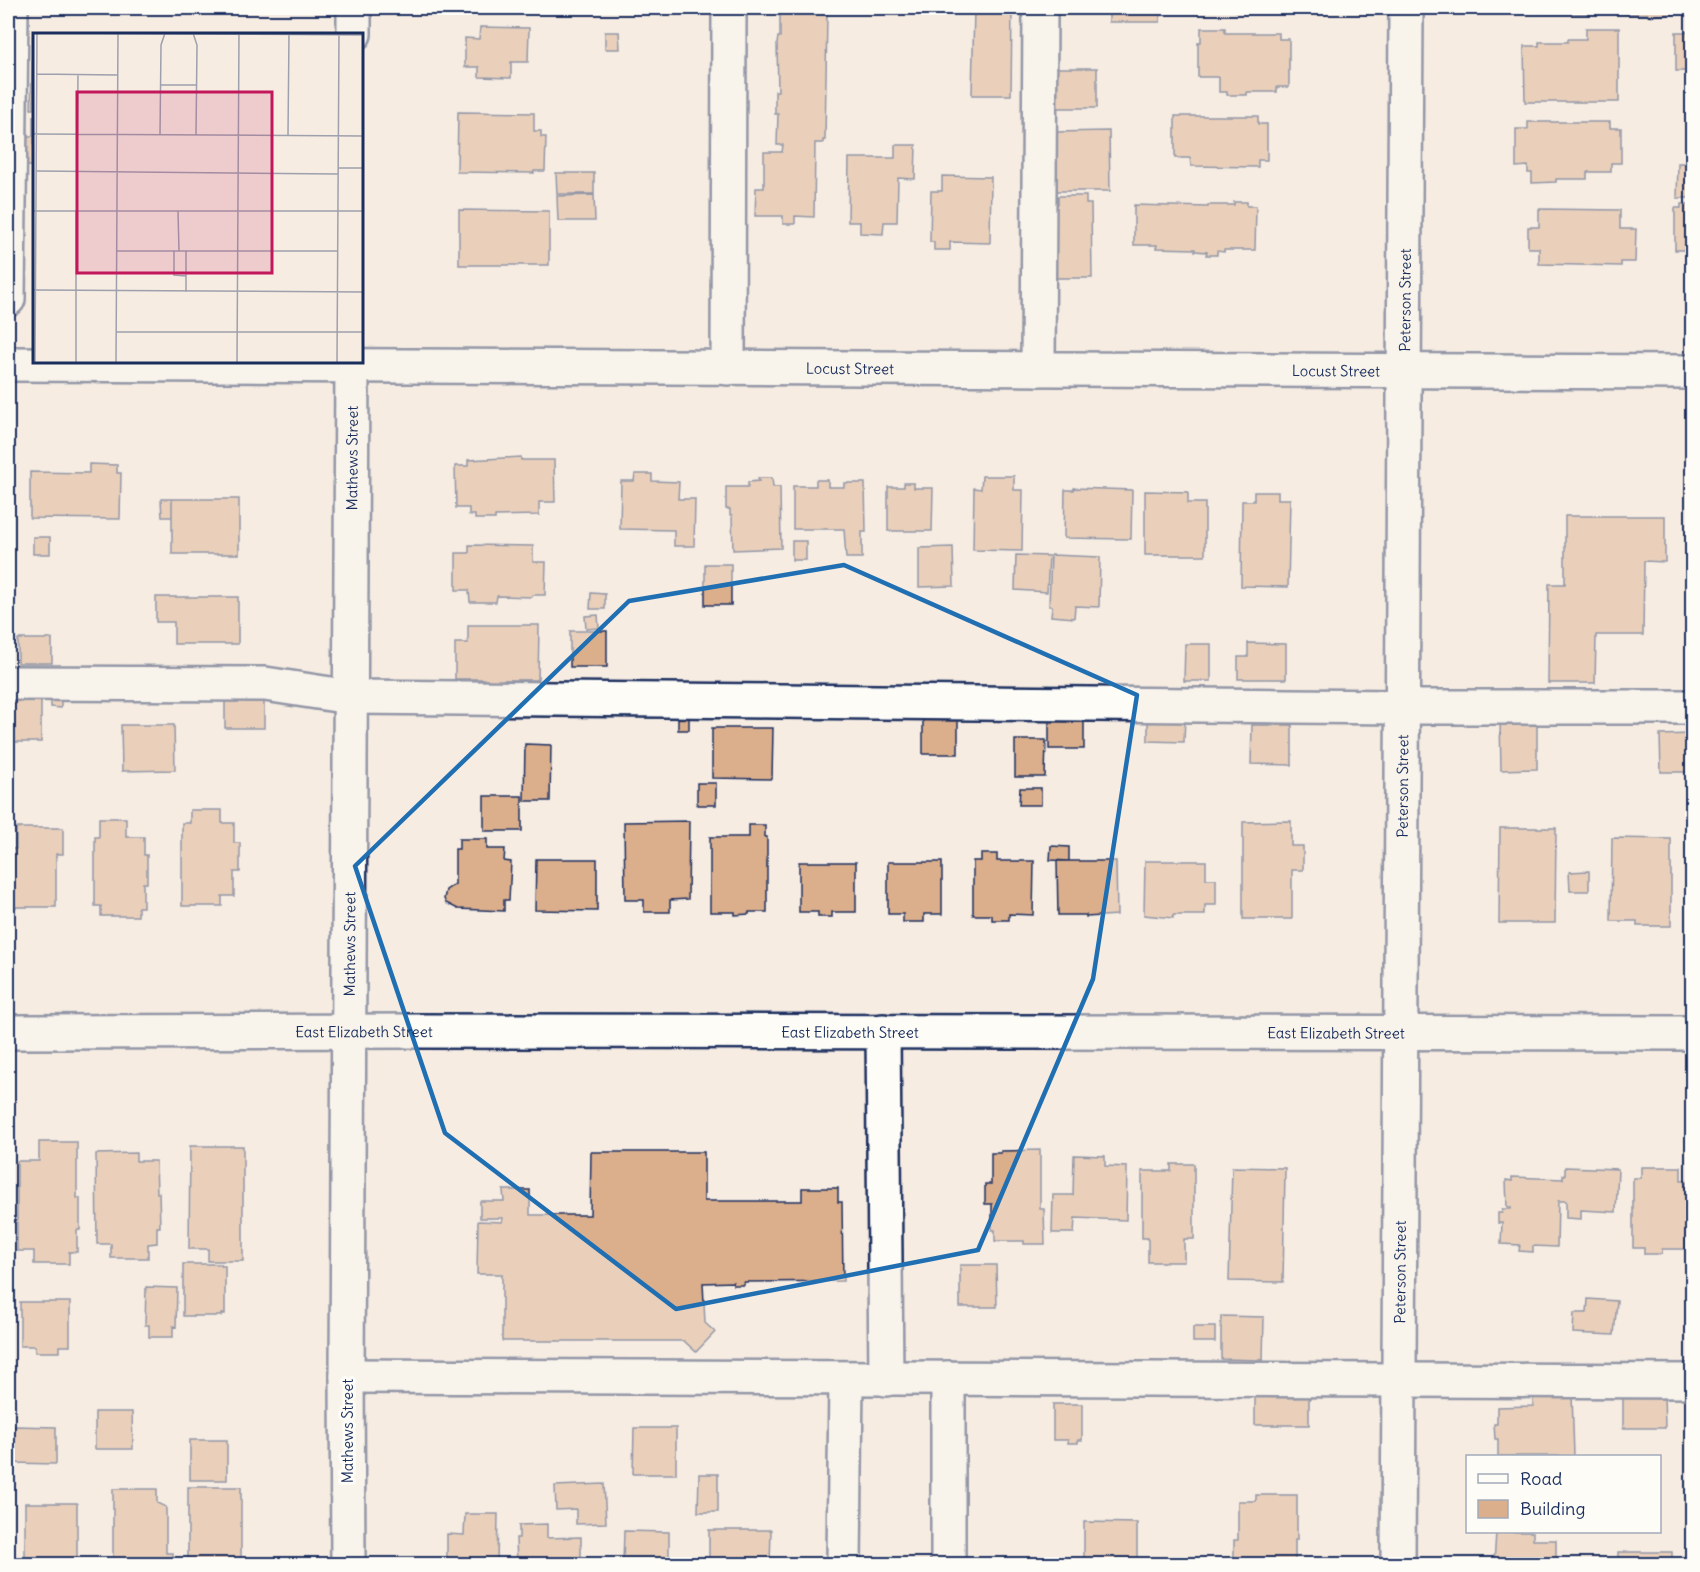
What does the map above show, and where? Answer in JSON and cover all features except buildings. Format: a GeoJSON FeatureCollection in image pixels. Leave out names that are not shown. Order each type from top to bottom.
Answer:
{"type":"FeatureCollection","features":[{"type":"Feature","properties":{"kind":"street"},"geometry":{"type":"LineString","coordinates":[[8,298],[11,8]]}},
{"type":"Feature","properties":{"kind":"street"},"geometry":{"type":"LineString","coordinates":[[354,8],[354,33]]}},
{"type":"Feature","properties":{"kind":"street"},"geometry":{"type":"LineString","coordinates":[[728,368],[729,8]]}},
{"type":"Feature","properties":{"kind":"street"},"geometry":{"type":"LineString","coordinates":[[1038,369],[1040,8]]}},
{"type":"Feature","properties":{"kind":"street","name":"Peterson Street"},"geometry":{"type":"LineString","coordinates":[[1398,1564],[1406,8]]}},
{"type":"Feature","properties":{"kind":"street","name":"Locust Street"},"geometry":{"type":"LineString","coordinates":[[8,364],[1692,372]]}},
{"type":"Feature","properties":{"kind":"street","name":"Mathews Street"},"geometry":{"type":"LineString","coordinates":[[348,1564],[352,364]]}},
{"type":"Feature","properties":{"kind":"street"},"geometry":{"type":"LineString","coordinates":[[8,683],[265,684],[350,697],[1402,707],[1692,707]]}},
{"type":"Feature","properties":{"kind":"street"},"geometry":{"type":"LineString","coordinates":[[883,1031],[886,1379]]}},
{"type":"Feature","properties":{"kind":"street","name":"East Elizabeth Street"},"geometry":{"type":"LineString","coordinates":[[8,1032],[1692,1033]]}},
{"type":"Feature","properties":{"kind":"street"},"geometry":{"type":"LineString","coordinates":[[347,1376],[1692,1381]]}},
{"type":"Feature","properties":{"kind":"street"},"geometry":{"type":"LineString","coordinates":[[948,1378],[948,1564]]}},
{"type":"Feature","properties":{"kind":"street"},"geometry":{"type":"LineString","coordinates":[[844,1564],[846,1379]]}},
{"type":"Feature","properties":{"kind":"highlighted area"},"geometry":{"type":"Polygon","coordinates":[[[844,565],[1137,695],[1093,979],[978,1250],[676,1309],[445,1133],[355,866],[629,601],[844,565]]]}}]}
